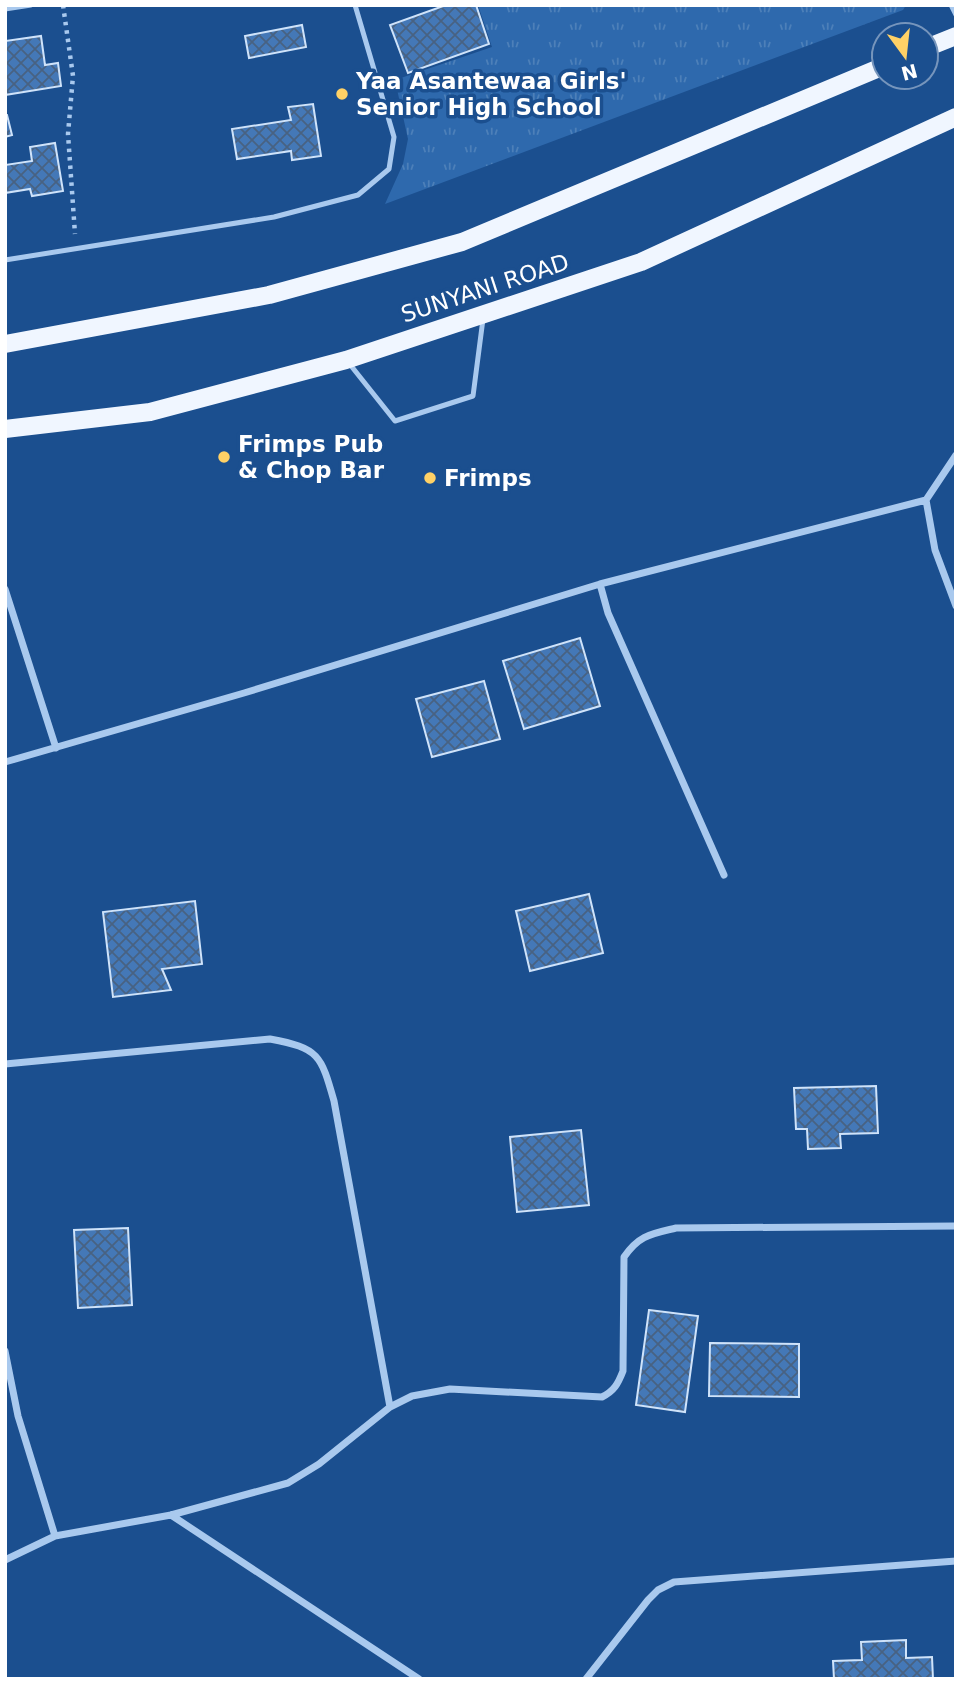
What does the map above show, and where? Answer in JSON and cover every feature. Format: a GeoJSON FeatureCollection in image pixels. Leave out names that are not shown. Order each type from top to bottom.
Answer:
{"type":"FeatureCollection","features":[{"type":"Feature","properties":{"kind":"main road"},"geometry":{"type":"LineString","coordinates":[[5,344],[268,295],[462,242],[870,71]]}},
{"type":"Feature","properties":{"kind":"main road","name":"SUNYANI ROAD"},"geometry":{"type":"LineString","coordinates":[[5,429],[150,412],[346,360],[640,262],[956,117]]}},
{"type":"Feature","properties":{"kind":"street"},"geometry":{"type":"LineString","coordinates":[[5,762],[600,584],[926,500],[956,454]]}},
{"type":"Feature","properties":{"kind":"street"},"geometry":{"type":"LineString","coordinates":[[926,500],[935,550],[956,606]]}},
{"type":"Feature","properties":{"kind":"street"},"geometry":{"type":"LineString","coordinates":[[600,584],[608,613],[724,875]]}},
{"type":"Feature","properties":{"kind":"street"},"geometry":{"type":"LineString","coordinates":[[5,589],[56,748]]}},
{"type":"Feature","properties":{"kind":"street"},"geometry":{"type":"LineString","coordinates":[[5,1064],[270,1040],[296,1044],[316,1054],[334,1101],[390,1407]]}},
{"type":"Feature","properties":{"kind":"street"},"geometry":{"type":"LineString","coordinates":[[5,1560],[55,1536],[171,1515],[288,1483],[319,1464],[390,1407],[412,1396],[450,1389],[602,1397],[611,1393],[623,1371],[624,1257],[634,1243],[647,1235],[676,1228],[956,1226]]}},
{"type":"Feature","properties":{"kind":"street"},"geometry":{"type":"LineString","coordinates":[[5,1351],[18,1416],[55,1536]]}},
{"type":"Feature","properties":{"kind":"street"},"geometry":{"type":"LineString","coordinates":[[171,1515],[419,1679]]}},
{"type":"Feature","properties":{"kind":"street"},"geometry":{"type":"LineString","coordinates":[[586,1679],[648,1600],[658,1590],[674,1582],[956,1561]]}},
{"type":"Feature","properties":{"kind":"lane"},"geometry":{"type":"LineString","coordinates":[[5,9],[31,5]]}},
{"type":"Feature","properties":{"kind":"lane"},"geometry":{"type":"LineString","coordinates":[[5,260],[274,217],[358,195],[389,170],[394,137],[355,5]]}},
{"type":"Feature","properties":{"kind":"lane"},"geometry":{"type":"LineString","coordinates":[[951,5],[956,15]]}},
{"type":"Feature","properties":{"kind":"lane"},"geometry":{"type":"LineString","coordinates":[[346,360],[395,421],[473,396],[483,314]]}},
{"type":"Feature","properties":{"kind":"path"},"geometry":{"type":"LineString","coordinates":[[63,5],[73,76],[68,134],[76,249]]}},
{"type":"Feature","properties":{"kind":"green space"},"geometry":{"type":"Polygon","coordinates":[[[478,5],[906,5],[903,10],[385,204],[403,164],[408,139],[395,80],[492,47],[478,5]]]}},
{"type":"Feature","properties":{"kind":"building"},"geometry":{"type":"Polygon","coordinates":[[[446,5],[476,5],[489,44],[408,73],[390,25],[446,5]]]}},
{"type":"Feature","properties":{"kind":"building"},"geometry":{"type":"Polygon","coordinates":[[[302,25],[306,47],[249,58],[245,36],[302,25]]]}},
{"type":"Feature","properties":{"kind":"building"},"geometry":{"type":"Polygon","coordinates":[[[41,36],[45,65],[58,63],[61,86],[5,95],[5,41],[41,36]]]}},
{"type":"Feature","properties":{"kind":"building"},"geometry":{"type":"Polygon","coordinates":[[[313,104],[321,156],[292,160],[291,151],[237,159],[232,129],[291,120],[288,107],[313,104]]]}},
{"type":"Feature","properties":{"kind":"building"},"geometry":{"type":"Polygon","coordinates":[[[5,115],[12,135],[5,137],[5,115]]]}},
{"type":"Feature","properties":{"kind":"building"},"geometry":{"type":"Polygon","coordinates":[[[55,143],[63,191],[32,196],[30,189],[5,193],[5,165],[32,161],[30,147],[55,143]]]}},
{"type":"Feature","properties":{"kind":"building"},"geometry":{"type":"Polygon","coordinates":[[[580,638],[600,706],[524,729],[503,661],[580,638]]]}},
{"type":"Feature","properties":{"kind":"building"},"geometry":{"type":"Polygon","coordinates":[[[484,681],[500,739],[432,757],[416,699],[484,681]]]}},
{"type":"Feature","properties":{"kind":"building"},"geometry":{"type":"Polygon","coordinates":[[[589,894],[603,953],[530,971],[516,911],[589,894]]]}},
{"type":"Feature","properties":{"kind":"building"},"geometry":{"type":"Polygon","coordinates":[[[195,901],[202,964],[162,969],[171,990],[113,997],[103,912],[195,901]]]}},
{"type":"Feature","properties":{"kind":"building"},"geometry":{"type":"Polygon","coordinates":[[[876,1086],[878,1133],[840,1134],[841,1148],[808,1149],[807,1129],[796,1129],[794,1088],[876,1086]]]}},
{"type":"Feature","properties":{"kind":"building"},"geometry":{"type":"Polygon","coordinates":[[[581,1130],[589,1205],[517,1212],[510,1137],[581,1130]]]}},
{"type":"Feature","properties":{"kind":"building"},"geometry":{"type":"Polygon","coordinates":[[[128,1228],[132,1305],[78,1308],[74,1230],[128,1228]]]}},
{"type":"Feature","properties":{"kind":"building"},"geometry":{"type":"Polygon","coordinates":[[[649,1310],[698,1316],[685,1412],[636,1405],[649,1310]]]}},
{"type":"Feature","properties":{"kind":"building"},"geometry":{"type":"Polygon","coordinates":[[[710,1343],[799,1344],[799,1397],[709,1396],[710,1343]]]}},
{"type":"Feature","properties":{"kind":"building"},"geometry":{"type":"Polygon","coordinates":[[[906,1640],[906,1658],[932,1657],[933,1679],[834,1679],[833,1661],[862,1660],[861,1642],[906,1640]]]}},
{"type":"Feature","properties":{"kind":"place","name":"Yaa Asantewaa Girls' Senior High School"},"geometry":{"type":"Point","coordinates":[342,94]}},
{"type":"Feature","properties":{"kind":"place","name":"Frimps Pub & Chop Bar"},"geometry":{"type":"Point","coordinates":[224,457]}},
{"type":"Feature","properties":{"kind":"place","name":"Frimps"},"geometry":{"type":"Point","coordinates":[430,478]}}]}
